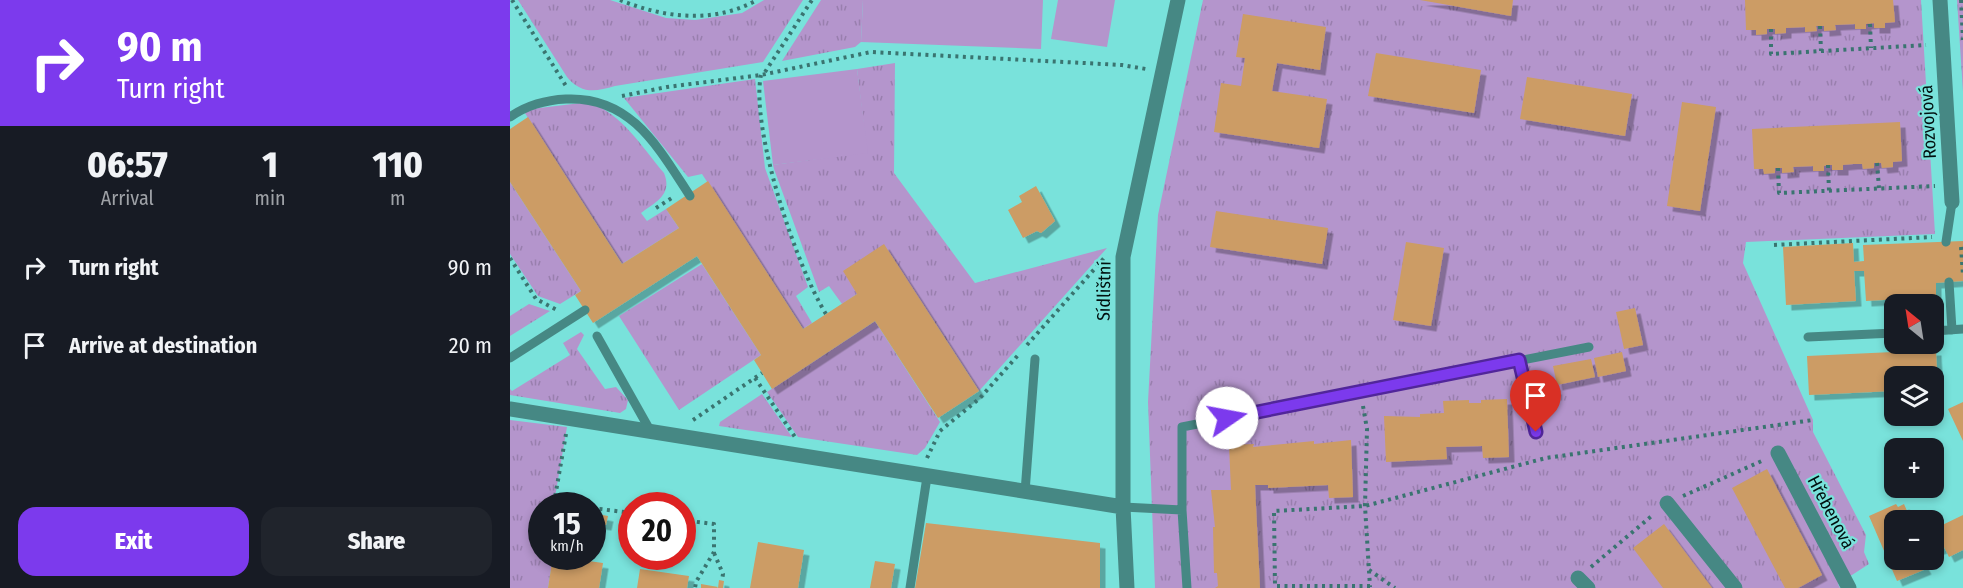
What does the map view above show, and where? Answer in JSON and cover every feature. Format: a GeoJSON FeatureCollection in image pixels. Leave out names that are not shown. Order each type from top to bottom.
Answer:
{"type":"FeatureCollection","features":[{"type":"Feature","properties":{"kind":"street","name":"Sídlištní"},"geometry":{"type":"LineString","coordinates":[[1127,588],[1123,507],[1123,257],[1178,0]]}},
{"type":"Feature","properties":{"kind":"street","name":"Rozvojová"},"geometry":{"type":"LineString","coordinates":[[1940,0],[1952,202]]}},
{"type":"Feature","properties":{"kind":"street"},"geometry":{"type":"LineString","coordinates":[[510,409],[651,432],[926,470],[1025,492],[1123,507]]}},
{"type":"Feature","properties":{"kind":"street","name":"Hřebenová"},"geometry":{"type":"LineString","coordinates":[[1778,453],[1850,588]]}},
{"type":"Feature","properties":{"kind":"street"},"geometry":{"type":"LineString","coordinates":[[1667,503],[1735,588]]}},
{"type":"Feature","properties":{"kind":"lane"},"geometry":{"type":"LineString","coordinates":[[510,117],[525,107],[555,99],[604,102],[632,120],[658,149],[688,192]]}},
{"type":"Feature","properties":{"kind":"lane","name":"Rozvojová"},"geometry":{"type":"LineString","coordinates":[[1946,239],[1952,202]]}},
{"type":"Feature","properties":{"kind":"lane"},"geometry":{"type":"LineString","coordinates":[[1949,282],[1952,330]]}},
{"type":"Feature","properties":{"kind":"lane"},"geometry":{"type":"LineString","coordinates":[[510,358],[585,310]]}},
{"type":"Feature","properties":{"kind":"lane"},"geometry":{"type":"LineString","coordinates":[[1944,330],[1963,330]]}},
{"type":"Feature","properties":{"kind":"lane"},"geometry":{"type":"LineString","coordinates":[[1808,337],[1884,333]]}},
{"type":"Feature","properties":{"kind":"lane"},"geometry":{"type":"LineString","coordinates":[[597,336],[651,432]]}},
{"type":"Feature","properties":{"kind":"lane"},"geometry":{"type":"LineString","coordinates":[[1187,588],[1182,510],[1182,427],[1360,390],[1589,347]]}},
{"type":"Feature","properties":{"kind":"lane"},"geometry":{"type":"LineString","coordinates":[[1025,492],[1035,359]]}},
{"type":"Feature","properties":{"kind":"lane"},"geometry":{"type":"LineString","coordinates":[[1519,360],[1536,432]]}},
{"type":"Feature","properties":{"kind":"lane"},"geometry":{"type":"LineString","coordinates":[[910,588],[926,470]]}},
{"type":"Feature","properties":{"kind":"lane"},"geometry":{"type":"LineString","coordinates":[[1123,507],[1182,510]]}},
{"type":"Feature","properties":{"kind":"path"},"geometry":{"type":"LineString","coordinates":[[512,0],[574,99]]}},
{"type":"Feature","properties":{"kind":"path"},"geometry":{"type":"LineString","coordinates":[[620,0],[667,15],[697,16],[745,7],[757,0]]}},
{"type":"Feature","properties":{"kind":"path"},"geometry":{"type":"LineString","coordinates":[[812,0],[763,73],[762,130],[769,166],[814,294],[826,314]]}},
{"type":"Feature","properties":{"kind":"path"},"geometry":{"type":"LineString","coordinates":[[1961,0],[1963,40]]}},
{"type":"Feature","properties":{"kind":"path"},"geometry":{"type":"LineString","coordinates":[[1870,24],[1871,48]]}},
{"type":"Feature","properties":{"kind":"path"},"geometry":{"type":"LineString","coordinates":[[1820,26],[1821,51]]}},
{"type":"Feature","properties":{"kind":"path"},"geometry":{"type":"LineString","coordinates":[[1771,29],[1771,54],[1930,45]]}},
{"type":"Feature","properties":{"kind":"path"},"geometry":{"type":"LineString","coordinates":[[604,102],[632,92],[763,73],[871,52],[1122,65],[1162,71]]}},
{"type":"Feature","properties":{"kind":"path"},"geometry":{"type":"LineString","coordinates":[[1877,163],[1879,188]]}},
{"type":"Feature","properties":{"kind":"path"},"geometry":{"type":"LineString","coordinates":[[1828,165],[1829,191]]}},
{"type":"Feature","properties":{"kind":"path"},"geometry":{"type":"LineString","coordinates":[[1778,168],[1779,194],[1951,184]]}},
{"type":"Feature","properties":{"kind":"path"},"geometry":{"type":"LineString","coordinates":[[656,208],[688,192]]}},
{"type":"Feature","properties":{"kind":"path"},"geometry":{"type":"LineString","coordinates":[[1774,244],[1946,239]]}},
{"type":"Feature","properties":{"kind":"path"},"geometry":{"type":"LineString","coordinates":[[926,470],[940,431],[980,398],[1108,254],[1123,257]]}},
{"type":"Feature","properties":{"kind":"path"},"geometry":{"type":"LineString","coordinates":[[510,258],[536,299],[558,308],[566,322]]}},
{"type":"Feature","properties":{"kind":"path"},"geometry":{"type":"LineString","coordinates":[[698,426],[686,424],[762,373]]}},
{"type":"Feature","properties":{"kind":"path"},"geometry":{"type":"LineString","coordinates":[[754,378],[798,440],[787,439]]}},
{"type":"Feature","properties":{"kind":"path"},"geometry":{"type":"LineString","coordinates":[[1360,390],[1367,429],[1365,507],[1370,587],[1275,586],[1274,511],[1365,507],[1546,458],[1813,420]]}},
{"type":"Feature","properties":{"kind":"path"},"geometry":{"type":"LineString","coordinates":[[556,492],[569,418]]}},
{"type":"Feature","properties":{"kind":"path"},"geometry":{"type":"LineString","coordinates":[[696,522],[714,524],[714,552],[723,574],[722,580]]}},
{"type":"Feature","properties":{"kind":"path"},"geometry":{"type":"LineString","coordinates":[[695,588],[696,582],[714,552]]}},
{"type":"Feature","properties":{"kind":"path"},"geometry":{"type":"LineString","coordinates":[[1369,570],[1395,588]]}},
{"type":"Feature","properties":{"kind":"green space"},"geometry":{"type":"Polygon","coordinates":[[[518,0],[610,0],[666,18],[695,20],[742,13],[764,0],[803,0],[763,62],[601,90],[589,90],[572,83],[567,77],[518,0]]]}},
{"type":"Feature","properties":{"kind":"green space"},"geometry":{"type":"Polygon","coordinates":[[[821,0],[863,0],[861,42],[855,47],[782,61],[821,0]]]}},
{"type":"Feature","properties":{"kind":"green space"},"geometry":{"type":"Polygon","coordinates":[[[863,0],[1043,0],[1041,49],[861,42],[863,0]]]}},
{"type":"Feature","properties":{"kind":"green space"},"geometry":{"type":"Polygon","coordinates":[[[1058,0],[1115,0],[1107,47],[1051,39],[1058,0]]]}},
{"type":"Feature","properties":{"kind":"green space"},"geometry":{"type":"Polygon","coordinates":[[[1203,0],[1921,0],[1935,234],[1746,242],[1743,263],[1813,420],[1813,432],[1866,535],[1864,552],[1869,564],[1838,584],[1840,588],[1155,588],[1148,402],[1158,215],[1203,0]]]}},
{"type":"Feature","properties":{"kind":"green space"},"geometry":{"type":"Polygon","coordinates":[[[1957,0],[1963,0],[1963,92],[1957,0]]]}},
{"type":"Feature","properties":{"kind":"green space"},"geometry":{"type":"Polygon","coordinates":[[[895,63],[894,173],[975,283],[1107,248],[979,391],[884,245],[857,294],[842,304],[829,286],[819,292],[774,169],[773,165],[867,152],[857,69],[895,63]]]}},
{"type":"Feature","properties":{"kind":"green space"},"geometry":{"type":"Polygon","coordinates":[[[857,69],[868,153],[773,165],[763,81],[857,69]]]}},
{"type":"Feature","properties":{"kind":"green space"},"geometry":{"type":"Polygon","coordinates":[[[755,79],[765,168],[808,287],[796,296],[812,323],[803,329],[702,174],[688,177],[624,98],[755,79]]]}},
{"type":"Feature","properties":{"kind":"green space"},"geometry":{"type":"Polygon","coordinates":[[[589,102],[622,123],[664,173],[666,187],[664,192],[657,201],[641,213],[647,221],[666,209],[679,228],[622,264],[523,110],[589,102]]]}},
{"type":"Feature","properties":{"kind":"green space"},"geometry":{"type":"Polygon","coordinates":[[[510,182],[581,291],[560,304],[538,296],[510,254],[510,182]]]}},
{"type":"Feature","properties":{"kind":"green space"},"geometry":{"type":"Polygon","coordinates":[[[702,264],[761,355],[679,410],[619,316],[702,264]]]}},
{"type":"Feature","properties":{"kind":"green space"},"geometry":{"type":"Polygon","coordinates":[[[529,304],[550,311],[510,336],[510,316],[529,304]]]}},
{"type":"Feature","properties":{"kind":"green space"},"geometry":{"type":"Polygon","coordinates":[[[875,321],[940,422],[925,448],[917,455],[798,437],[767,392],[875,321]]]}},
{"type":"Feature","properties":{"kind":"green space"},"geometry":{"type":"Polygon","coordinates":[[[581,332],[584,335],[577,349],[605,389],[616,387],[628,400],[626,409],[620,413],[510,395],[510,389],[512,391],[570,355],[563,343],[581,332]]]}},
{"type":"Feature","properties":{"kind":"green space"},"geometry":{"type":"Polygon","coordinates":[[[762,394],[792,437],[719,426],[720,422],[762,394]]]}},
{"type":"Feature","properties":{"kind":"green space"},"geometry":{"type":"Polygon","coordinates":[[[510,420],[567,427],[556,492],[528,492],[528,570],[551,570],[548,588],[510,588],[510,420]]]}},
{"type":"Feature","properties":{"kind":"building"},"geometry":{"type":"Polygon","coordinates":[[[1420,0],[1513,0],[1511,16],[1420,0]]]}},
{"type":"Feature","properties":{"kind":"building"},"geometry":{"type":"Polygon","coordinates":[[[1745,0],[1893,0],[1895,22],[1885,23],[1885,28],[1874,28],[1874,23],[1866,24],[1866,29],[1855,29],[1855,24],[1835,25],[1836,30],[1824,31],[1824,26],[1816,26],[1817,31],[1805,32],[1805,27],[1786,28],[1786,33],[1775,34],[1775,29],[1767,29],[1767,34],[1756,35],[1756,30],[1746,30],[1745,0]]]}},
{"type":"Feature","properties":{"kind":"building"},"geometry":{"type":"Polygon","coordinates":[[[1243,14],[1326,27],[1320,70],[1277,63],[1272,91],[1327,99],[1319,148],[1214,132],[1221,83],[1241,86],[1245,58],[1236,57],[1243,14]]]}},
{"type":"Feature","properties":{"kind":"building"},"geometry":{"type":"Polygon","coordinates":[[[1376,53],[1481,70],[1474,113],[1368,96],[1376,53]]]}},
{"type":"Feature","properties":{"kind":"building"},"geometry":{"type":"Polygon","coordinates":[[[1527,77],[1632,94],[1625,136],[1520,119],[1527,77]]]}},
{"type":"Feature","properties":{"kind":"building"},"geometry":{"type":"Polygon","coordinates":[[[1682,102],[1716,107],[1700,211],[1667,206],[1682,102]]]}},
{"type":"Feature","properties":{"kind":"building"},"geometry":{"type":"Polygon","coordinates":[[[528,117],[622,264],[679,228],[666,209],[708,181],[803,329],[857,294],[843,271],[884,244],[979,391],[938,418],[875,321],[772,389],[754,360],[761,355],[697,256],[593,323],[575,295],[581,291],[510,182],[510,129],[528,117]]]}},
{"type":"Feature","properties":{"kind":"building"},"geometry":{"type":"Polygon","coordinates":[[[1900,122],[1902,161],[1893,162],[1893,167],[1882,168],[1881,163],[1874,163],[1874,168],[1863,169],[1862,164],[1853,164],[1843,165],[1843,170],[1832,170],[1832,165],[1828,165],[1824,166],[1824,171],[1813,171],[1813,166],[1793,167],[1794,172],[1782,173],[1782,168],[1775,168],[1775,173],[1764,174],[1763,169],[1754,169],[1752,129],[1900,122]]]}},
{"type":"Feature","properties":{"kind":"building"},"geometry":{"type":"Polygon","coordinates":[[[1036,186],[1055,221],[1041,233],[1037,231],[1023,238],[1008,210],[1022,202],[1019,196],[1036,186]]]}},
{"type":"Feature","properties":{"kind":"building"},"geometry":{"type":"Polygon","coordinates":[[[1216,211],[1328,228],[1322,264],[1210,247],[1216,211]]]}},
{"type":"Feature","properties":{"kind":"building"},"geometry":{"type":"Polygon","coordinates":[[[1963,241],[1963,281],[1936,283],[1936,294],[1884,294],[1884,300],[1866,301],[1864,271],[1854,271],[1856,301],[1786,305],[1783,247],[1853,243],[1854,262],[1864,261],[1863,245],[1963,241]]]}},
{"type":"Feature","properties":{"kind":"building"},"geometry":{"type":"Polygon","coordinates":[[[1406,242],[1444,248],[1431,326],[1393,320],[1406,242]]]}},
{"type":"Feature","properties":{"kind":"building"},"geometry":{"type":"Polygon","coordinates":[[[1635,308],[1643,345],[1624,349],[1616,312],[1635,308]]]}},
{"type":"Feature","properties":{"kind":"building"},"geometry":{"type":"Polygon","coordinates":[[[1622,352],[1626,371],[1598,377],[1594,358],[1622,352]]]}},
{"type":"Feature","properties":{"kind":"building"},"geometry":{"type":"Polygon","coordinates":[[[1884,352],[1936,354],[1937,366],[1884,366],[1884,391],[1809,395],[1807,356],[1884,352]]]}},
{"type":"Feature","properties":{"kind":"building"},"geometry":{"type":"Polygon","coordinates":[[[1591,359],[1595,377],[1557,385],[1553,366],[1591,359]]]}},
{"type":"Feature","properties":{"kind":"building"},"geometry":{"type":"Polygon","coordinates":[[[1507,399],[1509,457],[1483,458],[1482,446],[1446,447],[1447,459],[1386,462],[1384,416],[1420,417],[1420,414],[1444,413],[1443,401],[1469,400],[1469,403],[1481,403],[1481,400],[1507,399]]]}},
{"type":"Feature","properties":{"kind":"building"},"geometry":{"type":"Polygon","coordinates":[[[1963,402],[1963,441],[1948,409],[1963,402]]]}},
{"type":"Feature","properties":{"kind":"building"},"geometry":{"type":"Polygon","coordinates":[[[1351,440],[1353,497],[1329,498],[1328,485],[1268,488],[1268,485],[1255,485],[1260,588],[1215,588],[1218,586],[1217,573],[1214,573],[1213,527],[1215,527],[1211,490],[1231,490],[1229,445],[1254,444],[1253,447],[1351,440]]]}},
{"type":"Feature","properties":{"kind":"building"},"geometry":{"type":"Polygon","coordinates":[[[1767,469],[1822,575],[1798,588],[1785,588],[1732,488],[1767,469]]]}},
{"type":"Feature","properties":{"kind":"building"},"geometry":{"type":"Polygon","coordinates":[[[1896,504],[1898,507],[1904,504],[1907,510],[1884,510],[1884,551],[1869,516],[1896,504]]]}},
{"type":"Feature","properties":{"kind":"building"},"geometry":{"type":"Polygon","coordinates":[[[1963,515],[1963,550],[1949,557],[1944,547],[1944,524],[1963,515]]]}},
{"type":"Feature","properties":{"kind":"building"},"geometry":{"type":"Polygon","coordinates":[[[926,523],[1100,543],[1100,588],[915,588],[926,523]]]}},
{"type":"Feature","properties":{"kind":"building"},"geometry":{"type":"Polygon","coordinates":[[[1664,524],[1712,588],[1663,588],[1633,548],[1664,524]]]}},
{"type":"Feature","properties":{"kind":"building"},"geometry":{"type":"Polygon","coordinates":[[[758,542],[804,550],[798,588],[750,588],[758,542]]]}},
{"type":"Feature","properties":{"kind":"building"},"geometry":{"type":"Polygon","coordinates":[[[875,561],[895,564],[891,588],[870,588],[875,561]]]}},
{"type":"Feature","properties":{"kind":"building"},"geometry":{"type":"Polygon","coordinates":[[[551,570],[602,570],[599,588],[548,588],[551,570]]]}},
{"type":"Feature","properties":{"kind":"building"},"geometry":{"type":"Polygon","coordinates":[[[640,570],[689,576],[687,588],[637,588],[640,570]]]}},
{"type":"Feature","properties":{"kind":"building"},"geometry":{"type":"Polygon","coordinates":[[[1892,570],[1924,570],[1897,581],[1892,570]]]}},
{"type":"Feature","properties":{"kind":"building"},"geometry":{"type":"Polygon","coordinates":[[[719,580],[724,581],[723,588],[718,588],[719,580]]]}},
{"type":"Feature","properties":{"kind":"building"},"geometry":{"type":"Polygon","coordinates":[[[701,584],[718,587],[701,588],[701,584]]]}},
{"type":"Feature","properties":{"kind":"route"},"geometry":{"type":"LineString","coordinates":[[1227,418],[1519,360],[1536,432]]}}]}
